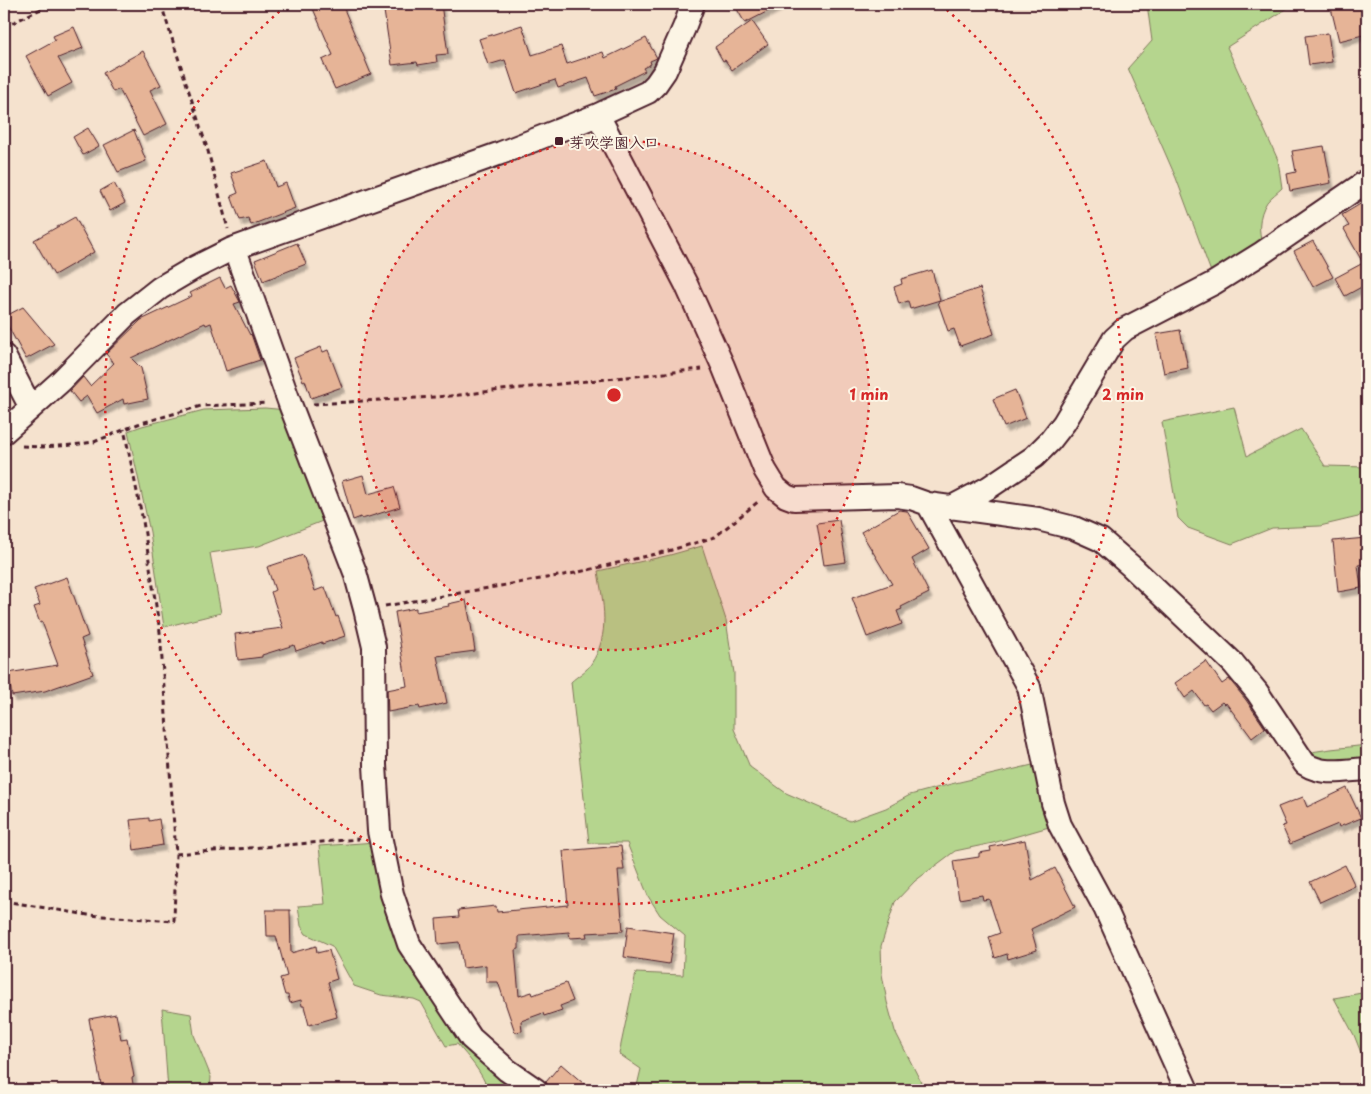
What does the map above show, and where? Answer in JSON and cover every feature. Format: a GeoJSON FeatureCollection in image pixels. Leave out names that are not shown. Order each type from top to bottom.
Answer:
{"type":"FeatureCollection","features":[{"type":"Feature","properties":{"kind":"street"},"geometry":{"type":"LineString","coordinates":[[9,439],[31,408],[61,381],[127,314],[160,288],[194,268],[232,249],[500,153],[598,115],[648,92],[665,71],[693,4]]}},
{"type":"Feature","properties":{"kind":"street"},"geometry":{"type":"LineString","coordinates":[[598,115],[686,284],[723,366],[765,470],[776,488],[786,496],[794,499],[897,496],[911,498],[939,506],[1038,519],[1074,528],[1101,540],[1233,662],[1257,692],[1305,764],[1313,769],[1323,771],[1367,769]]}},
{"type":"Feature","properties":{"kind":"street"},"geometry":{"type":"LineString","coordinates":[[939,506],[988,488],[1034,458],[1064,423],[1114,339],[1125,329],[1214,282],[1262,253],[1367,181]]}},
{"type":"Feature","properties":{"kind":"street"},"geometry":{"type":"LineString","coordinates":[[232,249],[238,258],[290,404],[355,572],[365,610],[374,647],[375,764],[380,837],[392,894],[409,944],[471,1038],[507,1070],[536,1090]]}},
{"type":"Feature","properties":{"kind":"street"},"geometry":{"type":"LineString","coordinates":[[4,356],[31,408]]}},
{"type":"Feature","properties":{"kind":"street"},"geometry":{"type":"LineString","coordinates":[[939,506],[1029,687],[1053,803],[1060,825],[1104,908],[1186,1090]]}},
{"type":"Feature","properties":{"kind":"path"},"geometry":{"type":"LineString","coordinates":[[4,28],[51,4]]}},
{"type":"Feature","properties":{"kind":"path"},"geometry":{"type":"LineString","coordinates":[[161,4],[208,151],[232,249]]}},
{"type":"Feature","properties":{"kind":"path"},"geometry":{"type":"LineString","coordinates":[[9,439],[43,447],[94,442],[138,424],[201,406],[266,403],[341,403],[450,396],[723,366]]}},
{"type":"Feature","properties":{"kind":"path"},"geometry":{"type":"LineString","coordinates":[[4,901],[88,915],[174,920],[176,854],[160,632],[144,522],[124,429]]}},
{"type":"Feature","properties":{"kind":"path"},"geometry":{"type":"LineString","coordinates":[[365,610],[574,573],[668,552],[715,537],[776,488]]}},
{"type":"Feature","properties":{"kind":"path"},"geometry":{"type":"LineString","coordinates":[[176,854],[380,837]]}},
{"type":"Feature","properties":{"kind":"green space"},"geometry":{"type":"Polygon","coordinates":[[[1147,4],[1294,4],[1227,47],[1278,160],[1282,188],[1267,202],[1260,218],[1260,236],[1263,247],[1211,272],[1176,178],[1128,68],[1152,41],[1147,4]]]}},
{"type":"Feature","properties":{"kind":"green space"},"geometry":{"type":"Polygon","coordinates":[[[1234,407],[1247,456],[1301,429],[1325,466],[1367,467],[1367,510],[1358,517],[1320,526],[1272,528],[1232,544],[1188,528],[1178,518],[1162,422],[1234,407]]]}},
{"type":"Feature","properties":{"kind":"green space"},"geometry":{"type":"Polygon","coordinates":[[[265,408],[287,410],[330,518],[259,546],[210,553],[221,613],[164,627],[150,532],[128,431],[204,410],[265,408]]]}},
{"type":"Feature","properties":{"kind":"green space"},"geometry":{"type":"Polygon","coordinates":[[[702,546],[726,620],[734,673],[734,729],[750,767],[786,793],[850,821],[886,808],[910,795],[1041,763],[1056,825],[993,843],[955,851],[915,881],[895,902],[881,946],[882,974],[895,1031],[925,1090],[636,1090],[641,1069],[619,1054],[636,973],[683,975],[685,936],[660,915],[648,896],[627,843],[589,843],[571,682],[589,667],[601,641],[604,618],[598,571],[702,546]]]}},
{"type":"Feature","properties":{"kind":"green space"},"geometry":{"type":"Polygon","coordinates":[[[1367,745],[1367,765],[1326,767],[1304,753],[1331,749],[1367,745]]]}},
{"type":"Feature","properties":{"kind":"green space"},"geometry":{"type":"Polygon","coordinates":[[[376,842],[406,940],[526,1090],[488,1090],[479,1071],[457,1044],[446,1046],[421,1002],[414,999],[381,995],[354,986],[332,946],[306,934],[301,926],[298,906],[325,904],[319,846],[376,842]]]}},
{"type":"Feature","properties":{"kind":"green space"},"geometry":{"type":"Polygon","coordinates":[[[1367,992],[1367,1068],[1354,1035],[1334,998],[1367,992]]]}},
{"type":"Feature","properties":{"kind":"green space"},"geometry":{"type":"Polygon","coordinates":[[[162,1009],[191,1014],[194,1035],[211,1077],[210,1090],[168,1090],[162,1009]]]}},
{"type":"Feature","properties":{"kind":"building"},"geometry":{"type":"Polygon","coordinates":[[[311,4],[342,4],[371,74],[335,89],[322,60],[333,55],[311,4]]]}},
{"type":"Feature","properties":{"kind":"building"},"geometry":{"type":"Polygon","coordinates":[[[383,4],[441,4],[448,54],[436,55],[437,62],[418,65],[417,62],[392,65],[383,4]]]}},
{"type":"Feature","properties":{"kind":"building"},"geometry":{"type":"Polygon","coordinates":[[[734,4],[782,4],[745,23],[734,4]]]}},
{"type":"Feature","properties":{"kind":"building"},"geometry":{"type":"Polygon","coordinates":[[[1330,4],[1367,4],[1367,34],[1339,41],[1330,4]]]}},
{"type":"Feature","properties":{"kind":"building"},"geometry":{"type":"Polygon","coordinates":[[[752,21],[768,44],[732,70],[725,60],[723,61],[715,47],[752,21]]]}},
{"type":"Feature","properties":{"kind":"building"},"geometry":{"type":"Polygon","coordinates":[[[522,25],[532,55],[561,46],[567,64],[603,52],[605,58],[646,38],[657,58],[650,61],[651,64],[643,68],[645,71],[615,86],[616,89],[595,96],[588,78],[558,88],[555,80],[516,93],[505,60],[488,65],[479,39],[522,25]]]}},
{"type":"Feature","properties":{"kind":"building"},"geometry":{"type":"Polygon","coordinates":[[[74,27],[83,48],[58,58],[72,83],[48,96],[26,56],[55,40],[53,36],[74,27]]]}},
{"type":"Feature","properties":{"kind":"building"},"geometry":{"type":"Polygon","coordinates":[[[1328,33],[1332,62],[1309,65],[1305,36],[1328,33]]]}},
{"type":"Feature","properties":{"kind":"building"},"geometry":{"type":"Polygon","coordinates":[[[143,51],[161,85],[150,90],[167,124],[143,136],[119,89],[113,92],[103,73],[143,51]]]}},
{"type":"Feature","properties":{"kind":"building"},"geometry":{"type":"Polygon","coordinates":[[[88,128],[99,146],[83,155],[73,137],[88,128]]]}},
{"type":"Feature","properties":{"kind":"building"},"geometry":{"type":"Polygon","coordinates":[[[134,130],[146,161],[118,172],[104,145],[134,130]]]}},
{"type":"Feature","properties":{"kind":"building"},"geometry":{"type":"Polygon","coordinates":[[[1324,146],[1331,183],[1290,191],[1287,174],[1296,172],[1292,151],[1324,146]]]}},
{"type":"Feature","properties":{"kind":"building"},"geometry":{"type":"Polygon","coordinates":[[[267,161],[276,187],[286,183],[295,208],[251,225],[248,218],[240,220],[231,196],[238,193],[231,173],[267,161]]]}},
{"type":"Feature","properties":{"kind":"building"},"geometry":{"type":"Polygon","coordinates":[[[114,183],[125,203],[110,211],[100,191],[114,183]]]}},
{"type":"Feature","properties":{"kind":"building"},"geometry":{"type":"Polygon","coordinates":[[[1367,200],[1367,284],[1345,296],[1335,278],[1363,263],[1344,229],[1349,226],[1342,215],[1367,200]]]}},
{"type":"Feature","properties":{"kind":"building"},"geometry":{"type":"Polygon","coordinates":[[[75,217],[94,252],[54,275],[34,240],[75,217]]]}},
{"type":"Feature","properties":{"kind":"building"},"geometry":{"type":"Polygon","coordinates":[[[1313,241],[1333,277],[1313,287],[1294,251],[1313,241]]]}},
{"type":"Feature","properties":{"kind":"building"},"geometry":{"type":"Polygon","coordinates":[[[297,243],[306,264],[263,281],[255,260],[297,243]]]}},
{"type":"Feature","properties":{"kind":"building"},"geometry":{"type":"Polygon","coordinates":[[[932,270],[940,300],[910,309],[908,301],[899,304],[894,287],[902,284],[901,279],[932,270]]]}},
{"type":"Feature","properties":{"kind":"building"},"geometry":{"type":"Polygon","coordinates":[[[220,278],[225,288],[231,285],[240,302],[234,304],[251,334],[260,360],[226,371],[211,323],[206,325],[205,323],[131,358],[141,368],[148,399],[124,404],[123,399],[97,413],[87,396],[79,402],[70,391],[83,377],[90,386],[114,363],[106,354],[141,320],[192,296],[190,293],[220,278]]]}},
{"type":"Feature","properties":{"kind":"building"},"geometry":{"type":"Polygon","coordinates":[[[980,288],[994,334],[960,346],[954,329],[948,331],[938,302],[980,288]]]}},
{"type":"Feature","properties":{"kind":"building"},"geometry":{"type":"Polygon","coordinates":[[[23,307],[54,344],[26,359],[4,319],[4,317],[23,307]]]}},
{"type":"Feature","properties":{"kind":"building"},"geometry":{"type":"Polygon","coordinates":[[[1180,330],[1188,368],[1164,373],[1156,334],[1180,330]]]}},
{"type":"Feature","properties":{"kind":"building"},"geometry":{"type":"Polygon","coordinates":[[[321,347],[323,352],[328,350],[342,387],[311,398],[305,380],[303,381],[294,358],[321,347]]]}},
{"type":"Feature","properties":{"kind":"building"},"geometry":{"type":"Polygon","coordinates":[[[1015,390],[1026,418],[1004,427],[993,399],[1015,390]]]}},
{"type":"Feature","properties":{"kind":"building"},"geometry":{"type":"Polygon","coordinates":[[[363,475],[368,494],[394,487],[400,507],[353,520],[342,481],[363,475]]]}},
{"type":"Feature","properties":{"kind":"building"},"geometry":{"type":"Polygon","coordinates":[[[899,510],[907,511],[929,549],[912,559],[929,593],[901,607],[902,609],[897,611],[902,624],[867,637],[852,598],[892,584],[861,532],[899,510]]]}},
{"type":"Feature","properties":{"kind":"building"},"geometry":{"type":"Polygon","coordinates":[[[839,520],[846,562],[824,565],[817,523],[839,520]]]}},
{"type":"Feature","properties":{"kind":"building"},"geometry":{"type":"Polygon","coordinates":[[[1366,538],[1367,564],[1358,565],[1361,588],[1338,592],[1333,541],[1366,538]]]}},
{"type":"Feature","properties":{"kind":"building"},"geometry":{"type":"Polygon","coordinates":[[[303,555],[315,591],[325,587],[345,636],[296,651],[294,645],[262,655],[262,657],[238,660],[235,634],[283,628],[271,592],[275,590],[267,567],[303,555]]]}},
{"type":"Feature","properties":{"kind":"building"},"geometry":{"type":"Polygon","coordinates":[[[67,577],[88,636],[81,639],[93,674],[45,691],[12,696],[8,673],[58,665],[42,622],[40,623],[34,607],[40,605],[34,589],[67,577]]]}},
{"type":"Feature","properties":{"kind":"building"},"geometry":{"type":"Polygon","coordinates":[[[466,600],[475,651],[437,656],[447,703],[420,709],[419,706],[388,712],[387,690],[407,686],[395,612],[416,608],[416,612],[449,606],[448,604],[466,600]]]}},
{"type":"Feature","properties":{"kind":"building"},"geometry":{"type":"Polygon","coordinates":[[[1206,661],[1222,684],[1229,679],[1265,728],[1252,738],[1226,703],[1222,702],[1211,710],[1206,704],[1204,705],[1194,691],[1185,698],[1175,683],[1206,661]]]}},
{"type":"Feature","properties":{"kind":"building"},"geometry":{"type":"Polygon","coordinates":[[[1347,788],[1361,818],[1339,827],[1338,824],[1290,844],[1282,826],[1286,825],[1278,807],[1303,797],[1307,807],[1347,788]]]}},
{"type":"Feature","properties":{"kind":"building"},"geometry":{"type":"Polygon","coordinates":[[[149,818],[149,821],[159,819],[163,845],[134,850],[130,820],[149,818]]]}},
{"type":"Feature","properties":{"kind":"building"},"geometry":{"type":"Polygon","coordinates":[[[1025,840],[1032,880],[1055,868],[1075,907],[1031,929],[1037,950],[1008,959],[1007,954],[995,958],[989,937],[1000,933],[989,899],[983,900],[982,895],[959,899],[953,861],[979,857],[979,853],[991,851],[990,847],[1025,840]]]}},
{"type":"Feature","properties":{"kind":"building"},"geometry":{"type":"Polygon","coordinates":[[[621,846],[624,870],[618,870],[623,931],[586,933],[587,937],[570,938],[569,932],[519,936],[519,949],[515,950],[519,996],[532,992],[533,995],[566,983],[573,1001],[560,1006],[562,1010],[544,1016],[543,1013],[521,1021],[522,1031],[515,1032],[498,982],[486,982],[486,965],[463,968],[459,942],[438,944],[436,919],[459,917],[458,910],[496,906],[497,912],[568,905],[563,851],[621,846]]]}},
{"type":"Feature","properties":{"kind":"building"},"geometry":{"type":"Polygon","coordinates":[[[1345,865],[1355,886],[1320,902],[1310,882],[1345,865]]]}},
{"type":"Feature","properties":{"kind":"building"},"geometry":{"type":"Polygon","coordinates":[[[266,910],[290,910],[291,953],[316,946],[317,953],[329,950],[337,979],[328,982],[337,1017],[309,1025],[301,1000],[290,1003],[288,995],[285,995],[280,978],[287,976],[276,936],[267,936],[266,910]]]}},
{"type":"Feature","properties":{"kind":"building"},"geometry":{"type":"Polygon","coordinates":[[[628,926],[674,933],[669,964],[624,957],[628,926]]]}},
{"type":"Feature","properties":{"kind":"building"},"geometry":{"type":"Polygon","coordinates":[[[116,1014],[121,1039],[127,1038],[134,1077],[132,1078],[134,1090],[102,1090],[89,1019],[116,1014]]]}},
{"type":"Feature","properties":{"kind":"building"},"geometry":{"type":"Polygon","coordinates":[[[561,1064],[591,1090],[549,1090],[546,1082],[561,1064]]]}},
{"type":"Feature","properties":{"kind":"place","name":"芽吹学園入口"},"geometry":{"type":"Point","coordinates":[559,141]}}]}
